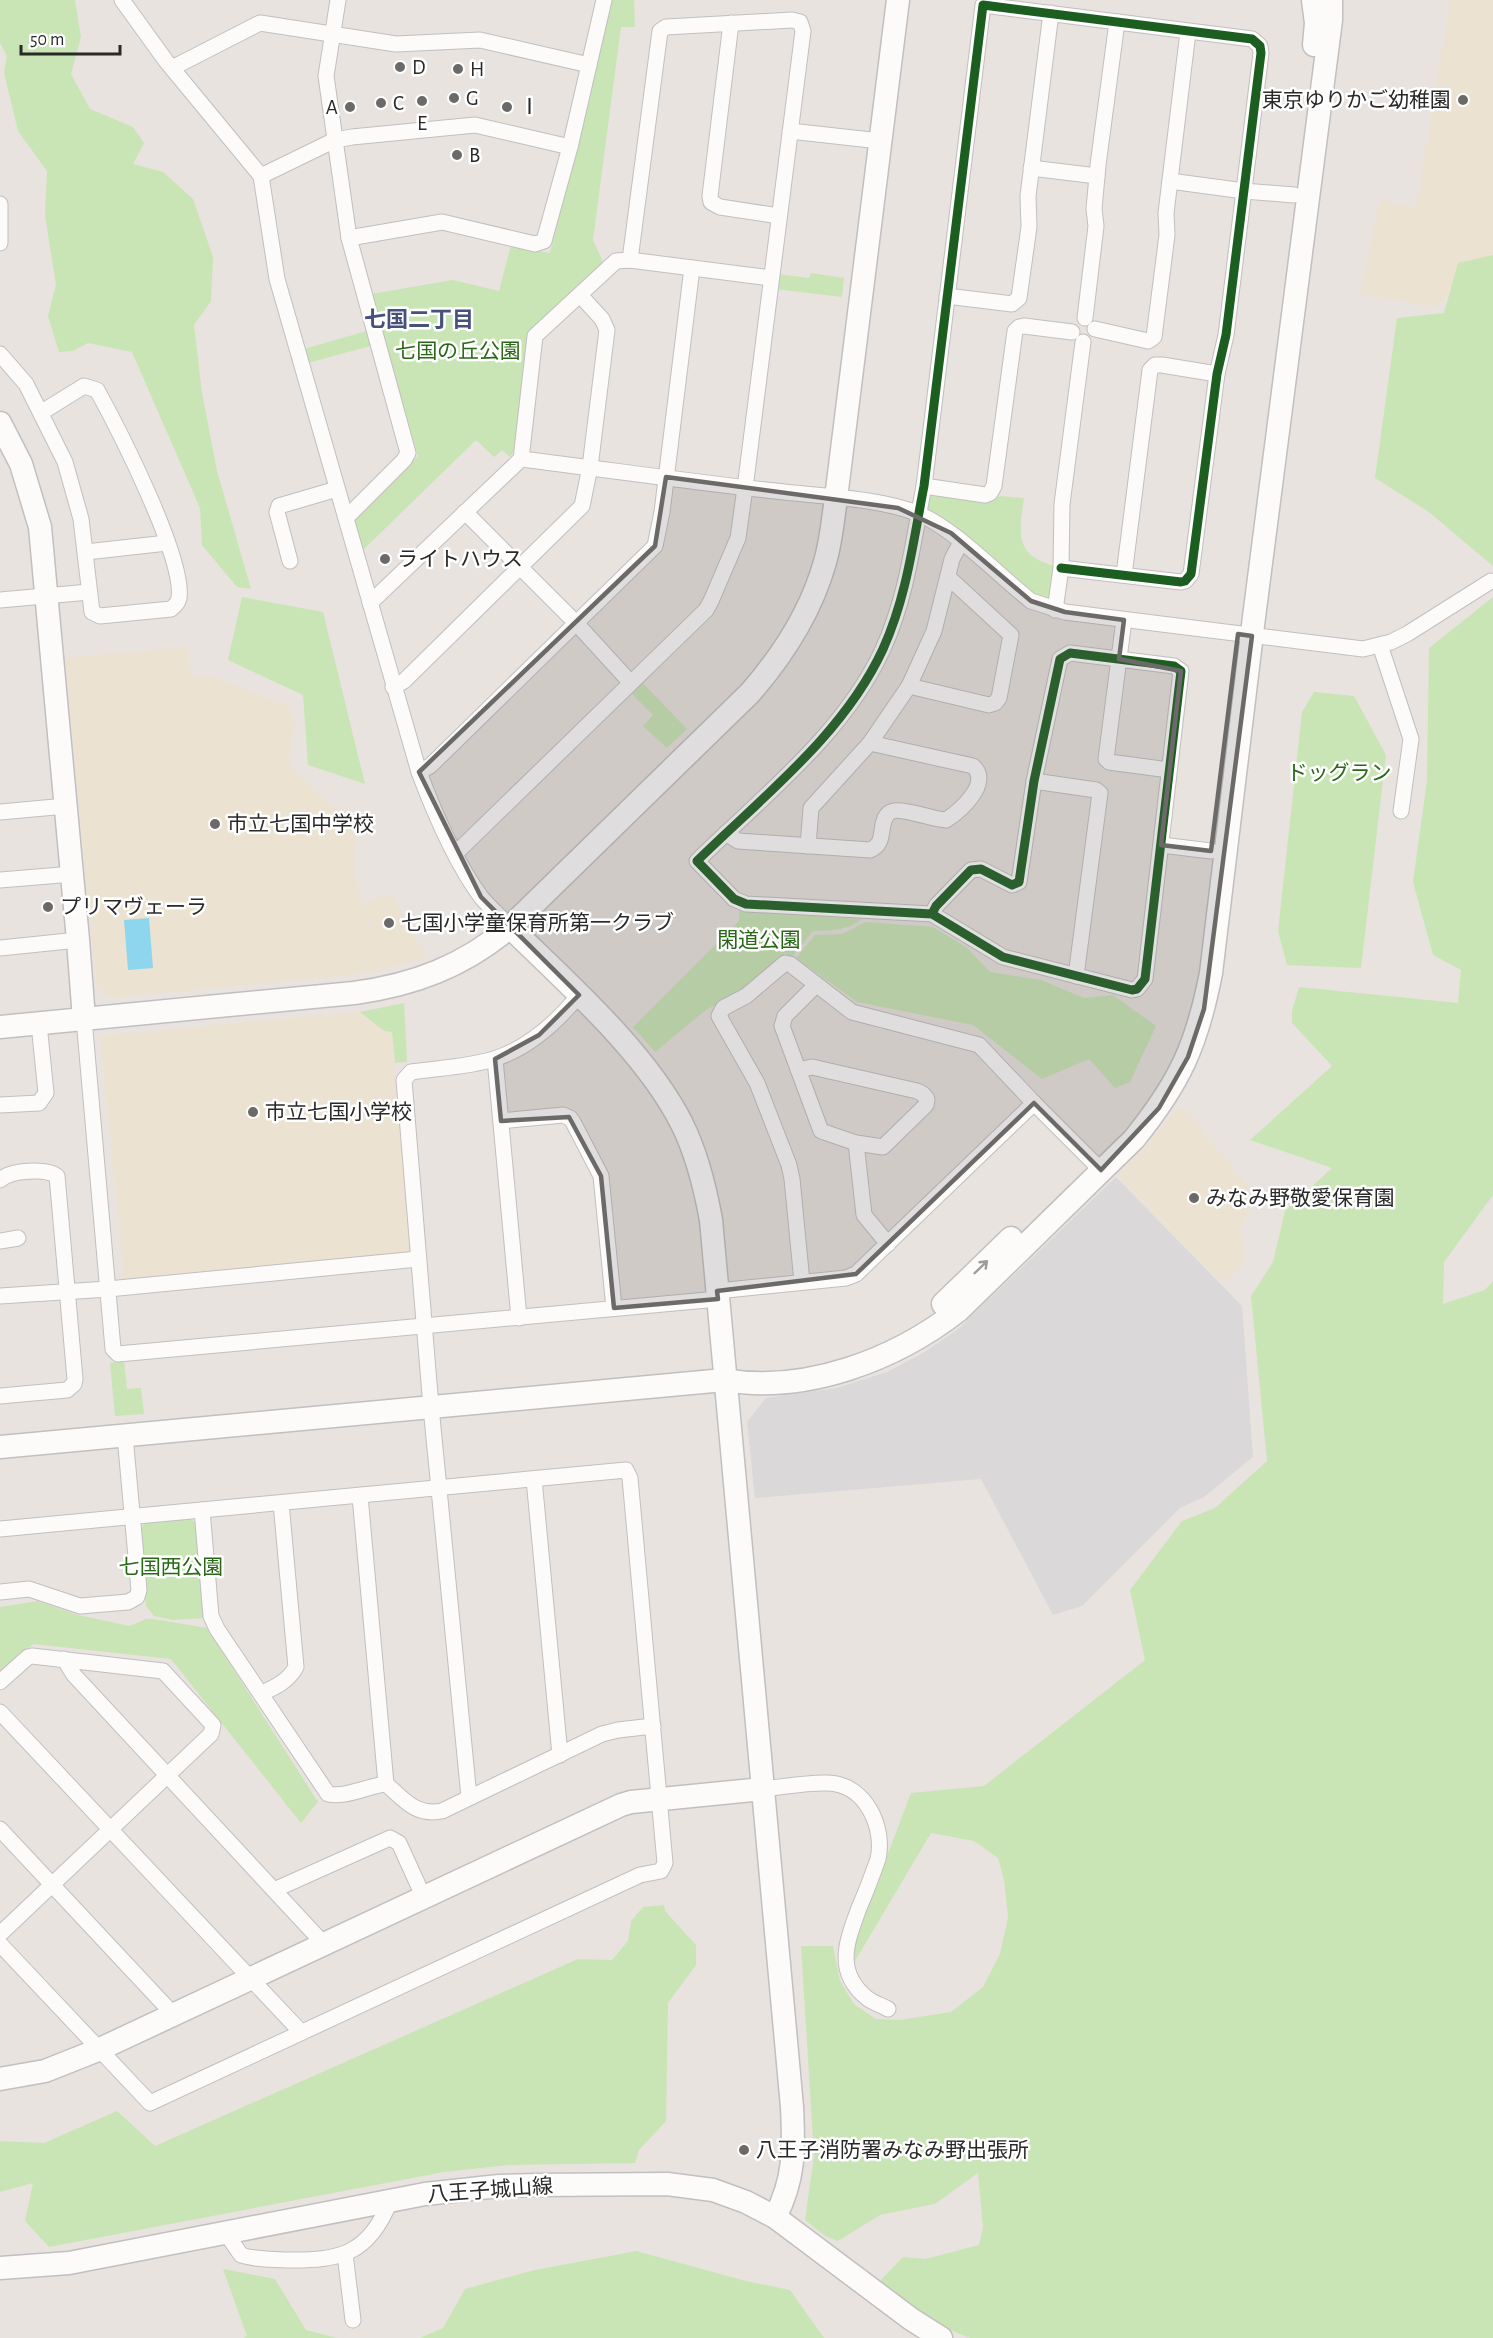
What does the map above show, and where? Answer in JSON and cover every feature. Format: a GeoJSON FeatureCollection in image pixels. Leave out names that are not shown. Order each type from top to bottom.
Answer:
{"type":"FeatureCollection","features":[{"type":"Feature","properties":{"kind":"street"},"geometry":{"type":"LineString","coordinates":[[123,0],[172,68],[261,176],[277,279],[393,687],[419,772],[456,853],[481,897],[579,995],[644,1066],[682,1124],[697,1162],[706,1194],[717,1295],[794,2148],[790,2179],[775,2217]]}},
{"type":"Feature","properties":{"kind":"street"},"geometry":{"type":"LineString","coordinates":[[338,0],[326,76],[349,238],[408,453],[404,460],[346,518]]}},
{"type":"Feature","properties":{"kind":"street"},"geometry":{"type":"LineString","coordinates":[[349,238],[442,222],[535,244],[547,237],[604,0]]}},
{"type":"Feature","properties":{"kind":"street"},"geometry":{"type":"LineString","coordinates":[[0,1027],[218,1008],[383,989],[426,978],[460,962],[495,940],[510,927],[720,723],[776,663],[804,617],[826,560],[836,498],[898,0]]}},
{"type":"Feature","properties":{"kind":"street"},"geometry":{"type":"LineString","coordinates":[[0,1447],[724,1380],[746,1369],[809,1363],[858,1352],[928,1316],[945,1303],[1096,1165],[1134,1139],[1159,1108],[1188,1057],[1204,1009],[1211,973],[1245,635],[1294,195],[1315,41],[1316,23],[1313,0]]}},
{"type":"Feature","properties":{"kind":"street"},"geometry":{"type":"LineString","coordinates":[[1096,1165],[1141,1107],[1158,1082],[1173,1053],[1185,1023],[1196,970],[1211,851],[1245,635],[1331,20],[1331,0]]}},
{"type":"Feature","properties":{"kind":"street"},"geometry":{"type":"LineString","coordinates":[[933,914],[936,906],[971,870],[981,869],[1012,885],[1019,882],[1034,781],[1060,659],[1070,653],[1174,666],[1181,671],[1145,980],[1132,990],[1003,957],[933,914],[740,902],[734,899],[697,861],[814,748],[840,718],[865,681],[882,650],[903,594],[918,528],[918,514],[924,486],[983,5],[1252,39],[1260,46],[1261,53],[1226,335],[1216,374],[1191,574],[1181,582],[1061,568]]}},
{"type":"Feature","properties":{"kind":"street"},"geometry":{"type":"LineString","coordinates":[[947,296],[1012,304],[1018,301],[1029,227],[1028,196],[1051,14]]}},
{"type":"Feature","properties":{"kind":"street"},"geometry":{"type":"LineString","coordinates":[[456,853],[706,609],[738,538],[790,131],[802,26],[800,22],[792,20],[666,27],[658,34],[630,260]]}},
{"type":"Feature","properties":{"kind":"street"},"geometry":{"type":"LineString","coordinates":[[924,486],[986,495],[990,493],[994,486],[1015,331],[1018,327],[1024,326],[1092,338],[1090,323],[1096,226],[1094,209],[1117,22]]}},
{"type":"Feature","properties":{"kind":"street"},"geometry":{"type":"LineString","coordinates":[[172,68],[260,23],[396,44],[480,40],[589,65]]}},
{"type":"Feature","properties":{"kind":"street"},"geometry":{"type":"LineString","coordinates":[[731,23],[711,202],[720,207],[779,216]]}},
{"type":"Feature","properties":{"kind":"street"},"geometry":{"type":"LineString","coordinates":[[1055,610],[1061,568],[1062,504],[1077,337],[1076,321],[1090,323],[1148,341],[1154,337],[1167,235],[1166,213],[1188,32]]}},
{"type":"Feature","properties":{"kind":"street"},"geometry":{"type":"LineString","coordinates":[[261,176],[335,140],[475,125],[570,147]]}},
{"type":"Feature","properties":{"kind":"street"},"geometry":{"type":"LineString","coordinates":[[790,131],[880,141]]}},
{"type":"Feature","properties":{"kind":"street"},"geometry":{"type":"LineString","coordinates":[[1031,168],[1097,176]]}},
{"type":"Feature","properties":{"kind":"street"},"geometry":{"type":"LineString","coordinates":[[1170,181],[1294,195]]}},
{"type":"Feature","properties":{"kind":"street"},"geometry":{"type":"LineString","coordinates":[[0,204],[0,243]]}},
{"type":"Feature","properties":{"kind":"street"},"geometry":{"type":"LineString","coordinates":[[370,603],[521,459],[536,336],[616,261],[630,260],[771,278]]}},
{"type":"Feature","properties":{"kind":"street"},"geometry":{"type":"LineString","coordinates":[[419,772],[430,766],[656,546],[692,268]]}},
{"type":"Feature","properties":{"kind":"street"},"geometry":{"type":"LineString","coordinates":[[393,687],[404,681],[582,506],[590,467],[607,330],[602,319],[580,295]]}},
{"type":"Feature","properties":{"kind":"street"},"geometry":{"type":"LineString","coordinates":[[1,358],[26,384],[65,462],[74,490],[86,552],[92,612],[100,616],[171,609],[178,602],[179,597],[177,573],[168,543],[121,433],[97,390],[84,386],[42,412]]}},
{"type":"Feature","properties":{"kind":"street"},"geometry":{"type":"LineString","coordinates":[[1124,575],[1150,370],[1155,365],[1162,365],[1216,374]]}},
{"type":"Feature","properties":{"kind":"street"},"geometry":{"type":"LineString","coordinates":[[0,423],[21,464],[40,528],[113,1349],[118,1354],[519,1318],[846,1278],[864,1267],[1034,1103]]}},
{"type":"Feature","properties":{"kind":"street"},"geometry":{"type":"LineString","coordinates":[[521,459],[745,488],[869,501],[918,514],[933,521],[962,542],[1031,601],[1055,610],[1124,620],[1363,649],[1407,634],[1491,581]]}},
{"type":"Feature","properties":{"kind":"street"},"geometry":{"type":"LineString","coordinates":[[290,561],[277,512],[279,506],[337,489]]}},
{"type":"Feature","properties":{"kind":"street"},"geometry":{"type":"LineString","coordinates":[[465,512],[577,624],[630,682]]}},
{"type":"Feature","properties":{"kind":"street"},"geometry":{"type":"LineString","coordinates":[[808,846],[811,808],[870,743],[909,686],[934,631],[954,553],[962,542]]}},
{"type":"Feature","properties":{"kind":"street"},"geometry":{"type":"LineString","coordinates":[[86,552],[168,543]]}},
{"type":"Feature","properties":{"kind":"street"},"geometry":{"type":"LineString","coordinates":[[909,686],[989,705],[995,703],[999,698],[1011,635],[948,577]]}},
{"type":"Feature","properties":{"kind":"street"},"geometry":{"type":"LineString","coordinates":[[0,600],[89,592]]}},
{"type":"Feature","properties":{"kind":"street"},"geometry":{"type":"LineString","coordinates":[[1124,620],[1106,759],[1109,762],[1169,770]]}},
{"type":"Feature","properties":{"kind":"street"},"geometry":{"type":"LineString","coordinates":[[1380,645],[1412,739],[1401,811]]}},
{"type":"Feature","properties":{"kind":"street"},"geometry":{"type":"LineString","coordinates":[[726,834],[738,841],[874,849],[880,842],[889,813],[897,810],[946,820],[973,794],[978,785],[980,776],[978,770],[973,766],[870,743]]}},
{"type":"Feature","properties":{"kind":"street"},"geometry":{"type":"LineString","coordinates":[[1034,781],[1096,790],[1100,793],[1076,976]]}},
{"type":"Feature","properties":{"kind":"street"},"geometry":{"type":"LineString","coordinates":[[0,812],[66,806]]}},
{"type":"Feature","properties":{"kind":"street"},"geometry":{"type":"LineString","coordinates":[[1161,846],[1211,851]]}},
{"type":"Feature","properties":{"kind":"street"},"geometry":{"type":"LineString","coordinates":[[0,880],[72,874]]}},
{"type":"Feature","properties":{"kind":"street"},"geometry":{"type":"LineString","coordinates":[[0,948],[78,940]]}},
{"type":"Feature","properties":{"kind":"street"},"geometry":{"type":"LineString","coordinates":[[802,1282],[789,1166],[757,1083],[719,1014],[723,1008],[746,996],[785,963],[790,964],[858,1014],[972,1041],[979,1045],[1096,1165]]}},
{"type":"Feature","properties":{"kind":"street"},"geometry":{"type":"LineString","coordinates":[[798,1070],[812,1067],[917,1091],[927,1099],[926,1105],[888,1145],[878,1148],[821,1131],[798,1070],[782,1022],[785,1016],[816,985]]}},
{"type":"Feature","properties":{"kind":"street"},"geometry":{"type":"LineString","coordinates":[[469,1797],[431,1407],[404,1080],[411,1072],[495,1059],[539,1035],[561,1017],[579,995]]}},
{"type":"Feature","properties":{"kind":"street"},"geometry":{"type":"LineString","coordinates":[[0,1105],[39,1103],[46,1093],[39,1024]]}},
{"type":"Feature","properties":{"kind":"street"},"geometry":{"type":"LineString","coordinates":[[495,1059],[519,1318]]}},
{"type":"Feature","properties":{"kind":"street"},"geometry":{"type":"LineString","coordinates":[[501,1121],[562,1115],[573,1122],[601,1176],[614,1308]]}},
{"type":"Feature","properties":{"kind":"street"},"geometry":{"type":"LineString","coordinates":[[856,1143],[864,1215],[888,1244]]}},
{"type":"Feature","properties":{"kind":"street"},"geometry":{"type":"LineString","coordinates":[[0,1180],[5,1175],[49,1171],[57,1176],[74,1384],[67,1390],[0,1396]]}},
{"type":"Feature","properties":{"kind":"street"},"geometry":{"type":"LineString","coordinates":[[0,1241],[18,1238]]}},
{"type":"Feature","properties":{"kind":"street"},"geometry":{"type":"LineString","coordinates":[[0,1296],[108,1289],[418,1259]]}},
{"type":"Feature","properties":{"kind":"street"},"geometry":{"type":"LineString","coordinates":[[0,1592],[29,1589],[80,1606],[133,1601],[137,1597],[139,1590],[125,1436]]}},
{"type":"Feature","properties":{"kind":"street"},"geometry":{"type":"LineString","coordinates":[[0,1529],[626,1470],[629,1473],[665,1863],[661,1871],[640,1875],[300,2031],[150,2103],[0,1944]]}},
{"type":"Feature","properties":{"kind":"street"},"geometry":{"type":"LineString","coordinates":[[534,1479],[560,1755]]}},
{"type":"Feature","properties":{"kind":"street"},"geometry":{"type":"LineString","coordinates":[[360,1496],[386,1784],[415,1809],[428,1813],[442,1811],[602,1734],[652,1726]]}},
{"type":"Feature","properties":{"kind":"street"},"geometry":{"type":"LineString","coordinates":[[262,1694],[291,1677],[296,1667],[281,1503]]}},
{"type":"Feature","properties":{"kind":"street"},"geometry":{"type":"LineString","coordinates":[[202,1510],[211,1616],[217,1629],[328,1794],[338,1797],[369,1786],[386,1784]]}},
{"type":"Feature","properties":{"kind":"street"},"geometry":{"type":"LineString","coordinates":[[0,1682],[32,1656],[163,1671],[213,1725],[211,1734],[0,1934]]}},
{"type":"Feature","properties":{"kind":"street"},"geometry":{"type":"LineString","coordinates":[[64,1659],[74,1675],[167,1777],[324,1944]]}},
{"type":"Feature","properties":{"kind":"street"},"geometry":{"type":"LineString","coordinates":[[0,1712],[300,2031]]}},
{"type":"Feature","properties":{"kind":"street"},"geometry":{"type":"LineString","coordinates":[[0,2079],[45,2071],[98,2050],[621,1805],[631,1802],[829,1783],[847,1788],[869,1808],[879,1833],[881,1846],[878,1859],[846,1945],[846,1961],[849,1974],[857,1987],[868,1999],[888,2009]]}},
{"type":"Feature","properties":{"kind":"street"},"geometry":{"type":"LineString","coordinates":[[0,1829],[173,2014]]}},
{"type":"Feature","properties":{"kind":"street"},"geometry":{"type":"LineString","coordinates":[[274,1890],[390,1838],[399,1843],[424,1898]]}},
{"type":"Feature","properties":{"kind":"street","name":"八王子城山線"},"geometry":{"type":"LineString","coordinates":[[0,2268],[69,2263],[449,2191],[499,2186],[667,2184],[691,2186],[730,2195],[761,2209],[775,2217],[911,2319],[941,2338]]}},
{"type":"Feature","properties":{"kind":"street"},"geometry":{"type":"LineString","coordinates":[[226,2233],[241,2255],[251,2258],[299,2260],[345,2254],[365,2241],[380,2225],[390,2201]]}},
{"type":"Feature","properties":{"kind":"street"},"geometry":{"type":"LineString","coordinates":[[345,2254],[353,2320]]}},
{"type":"Feature","properties":{"kind":"highlighted area"},"geometry":{"type":"Polygon","coordinates":[[[666,477],[898,508],[951,533],[1031,601],[1065,612],[1124,620],[1119,659],[1181,671],[1161,845],[1211,851],[1238,634],[1252,636],[1204,1009],[1188,1057],[1159,1108],[1101,1170],[1034,1103],[856,1274],[717,1291],[718,1299],[614,1308],[601,1176],[569,1117],[501,1121],[495,1059],[539,1035],[579,995],[481,897],[419,772],[655,546],[666,477]]]}},
{"type":"Feature","properties":{"kind":"shaded area","name":"東京ゆりかご幼稚園"},"geometry":{"type":"Polygon","coordinates":[[[1450,0],[1493,0],[1493,258],[1435,307],[1360,294],[1380,200],[1416,207],[1450,0]]]}},
{"type":"Feature","properties":{"kind":"shaded area","name":"市立七国中学校"},"geometry":{"type":"Polygon","coordinates":[[[188,647],[191,678],[213,676],[291,708],[295,726],[289,757],[292,768],[346,820],[356,835],[355,874],[373,944],[363,959],[367,973],[110,998],[96,985],[65,658],[188,647]]]}},
{"type":"Feature","properties":{"kind":"shaded area","name":"七国小学童保育所第一クラブ"},"geometry":{"type":"Polygon","coordinates":[[[392,894],[426,957],[368,973],[364,959],[374,944],[364,903],[392,894]]]}},
{"type":"Feature","properties":{"kind":"shaded area","name":"市立七国小学校"},"geometry":{"type":"Polygon","coordinates":[[[360,1012],[383,1031],[391,1033],[411,1248],[406,1254],[124,1280],[100,1036],[360,1012]]]}},
{"type":"Feature","properties":{"kind":"shaded area","name":"みなみ野敬愛保育園"},"geometry":{"type":"Polygon","coordinates":[[[1179,1107],[1192,1118],[1248,1186],[1250,1212],[1239,1227],[1246,1260],[1222,1283],[1117,1176],[1151,1141],[1179,1107]]]}},
{"type":"Feature","properties":{"kind":"shaded area"},"geometry":{"type":"Polygon","coordinates":[[[1116,1177],[1242,1306],[1253,1457],[1204,1497],[1180,1508],[1082,1606],[1053,1615],[981,1479],[755,1498],[747,1422],[766,1398],[837,1388],[887,1372],[923,1353],[957,1330],[1116,1177]]]}},
{"type":"Feature","properties":{"kind":"green space"},"geometry":{"type":"Polygon","coordinates":[[[0,0],[75,0],[81,37],[71,74],[90,109],[133,127],[144,143],[133,164],[163,172],[193,199],[213,257],[211,301],[194,325],[202,393],[217,471],[251,589],[237,587],[202,545],[200,508],[132,352],[88,343],[73,351],[59,352],[48,316],[56,285],[45,215],[47,171],[18,131],[4,73],[7,56],[0,43],[0,0]]]}},
{"type":"Feature","properties":{"kind":"green space","name":"七国の丘公園"},"geometry":{"type":"Polygon","coordinates":[[[610,0],[634,0],[635,27],[621,27],[593,240],[604,264],[529,331],[514,450],[510,457],[502,450],[494,457],[476,440],[362,551],[354,524],[356,516],[418,456],[371,294],[453,280],[499,291],[511,245],[550,253],[610,0]]]}},
{"type":"Feature","properties":{"kind":"green space"},"geometry":{"type":"Polygon","coordinates":[[[1493,255],[1493,566],[1429,512],[1375,478],[1397,318],[1444,313],[1458,263],[1493,255]]]}},
{"type":"Feature","properties":{"kind":"green space"},"geometry":{"type":"Polygon","coordinates":[[[811,273],[844,278],[842,297],[775,289],[777,274],[809,278],[811,273]]]}},
{"type":"Feature","properties":{"kind":"green space"},"geometry":{"type":"Polygon","coordinates":[[[370,330],[374,345],[308,363],[304,349],[370,330]]]}},
{"type":"Feature","properties":{"kind":"green space"},"geometry":{"type":"Polygon","coordinates":[[[932,494],[991,501],[1000,496],[1024,498],[1021,522],[1022,541],[1032,556],[1055,566],[1050,599],[1039,599],[929,513],[925,507],[926,498],[932,494]]]}},
{"type":"Feature","properties":{"kind":"green space"},"geometry":{"type":"Polygon","coordinates":[[[242,597],[323,612],[365,784],[308,765],[303,695],[228,660],[242,597]]]}},
{"type":"Feature","properties":{"kind":"green space"},"geometry":{"type":"Polygon","coordinates":[[[1493,597],[1493,1195],[1444,1262],[1443,1304],[1485,1290],[1493,1281],[1493,2338],[970,2338],[935,2324],[879,2282],[903,2257],[925,2259],[979,2245],[983,2227],[978,2173],[935,2204],[880,2215],[838,2241],[825,2236],[805,2220],[814,2155],[801,1946],[833,1946],[840,1981],[854,2004],[876,2019],[900,2020],[951,2012],[983,1987],[1000,1954],[1008,1917],[1004,1880],[998,1858],[974,1841],[931,1833],[855,1961],[852,1948],[911,1793],[984,1786],[1145,1660],[1130,1590],[1182,1521],[1215,1508],[1267,1461],[1251,1296],[1273,1262],[1285,1211],[1332,1168],[1250,1140],[1332,1066],[1292,1023],[1292,1011],[1299,987],[1458,1003],[1461,970],[1433,955],[1413,882],[1427,780],[1429,648],[1493,597]]]}},
{"type":"Feature","properties":{"kind":"green space"},"geometry":{"type":"Polygon","coordinates":[[[640,680],[687,729],[667,748],[643,726],[653,715],[629,691],[640,680]]]}},
{"type":"Feature","properties":{"kind":"green space","name":"ドッグラン"},"geometry":{"type":"Polygon","coordinates":[[[1314,692],[1354,696],[1386,755],[1361,968],[1287,965],[1278,931],[1302,712],[1314,692]]]}},
{"type":"Feature","properties":{"kind":"green space","name":"閑道公園"},"geometry":{"type":"Polygon","coordinates":[[[739,911],[862,919],[845,928],[813,931],[792,957],[785,953],[750,986],[706,1010],[655,1052],[633,1027],[739,921],[739,911]]]}},
{"type":"Feature","properties":{"kind":"green space"},"geometry":{"type":"Polygon","coordinates":[[[866,922],[933,927],[966,947],[990,972],[1041,980],[1084,998],[1113,995],[1156,1026],[1130,1082],[1115,1088],[1089,1059],[1042,1079],[973,1025],[857,1002],[796,958],[815,935],[842,934],[866,922]]]}},
{"type":"Feature","properties":{"kind":"green space"},"geometry":{"type":"Polygon","coordinates":[[[404,1003],[407,1062],[395,1063],[392,1032],[384,1031],[360,1012],[404,1003]]]}},
{"type":"Feature","properties":{"kind":"green space"},"geometry":{"type":"Polygon","coordinates":[[[124,1361],[127,1389],[141,1388],[144,1414],[115,1416],[110,1363],[124,1361]]]}},
{"type":"Feature","properties":{"kind":"green space","name":"七国西公園"},"geometry":{"type":"Polygon","coordinates":[[[190,1519],[196,1523],[204,1618],[173,1620],[154,1616],[146,1606],[140,1529],[145,1523],[190,1519]]]}},
{"type":"Feature","properties":{"kind":"green space"},"geometry":{"type":"Polygon","coordinates":[[[38,1601],[78,1615],[130,1626],[146,1619],[153,1619],[207,1628],[318,1802],[301,1823],[171,1659],[33,1644],[0,1670],[0,1607],[38,1601]]]}},
{"type":"Feature","properties":{"kind":"green space"},"geometry":{"type":"Polygon","coordinates":[[[664,1905],[665,1911],[696,1945],[696,1965],[668,2003],[666,2121],[639,2150],[635,2163],[509,2165],[444,2172],[49,2247],[25,2221],[33,2183],[0,2192],[0,2141],[44,2143],[117,2111],[155,2146],[578,1959],[612,1960],[628,1941],[631,1921],[643,1907],[664,1905]]]}},
{"type":"Feature","properties":{"kind":"green space"},"geometry":{"type":"Polygon","coordinates":[[[636,2251],[746,2281],[790,2290],[824,2338],[420,2338],[443,2328],[465,2289],[535,2270],[636,2251]]]}},
{"type":"Feature","properties":{"kind":"green space"},"geometry":{"type":"Polygon","coordinates":[[[223,2269],[275,2279],[306,2330],[337,2338],[243,2338],[247,2336],[223,2269]]]}},
{"type":"Feature","properties":{"kind":"water"},"geometry":{"type":"Polygon","coordinates":[[[149,918],[153,968],[128,970],[124,920],[149,918]]]}},
{"type":"Feature","properties":{"kind":"cycle path"},"geometry":{"type":"LineString","coordinates":[[932,914],[936,906],[971,870],[981,869],[1012,885],[1019,882],[1034,781],[1060,659],[1070,653],[1174,666],[1181,671],[1145,979],[1137,989],[1132,990],[1003,957],[932,914],[746,904],[734,899],[697,861],[800,763],[847,709],[883,649],[898,609],[924,486],[983,5],[1252,39],[1260,46],[1261,53],[1226,335],[1217,374],[1191,574],[1181,582],[1061,568]]}},
{"type":"Feature","properties":{"kind":"place","name":"D"},"geometry":{"type":"Point","coordinates":[400,67]}},
{"type":"Feature","properties":{"kind":"place","name":"H"},"geometry":{"type":"Point","coordinates":[458,69]}},
{"type":"Feature","properties":{"kind":"place","name":"G"},"geometry":{"type":"Point","coordinates":[454,98]}},
{"type":"Feature","properties":{"kind":"place","name":"東京ゆりかご幼稚園"},"geometry":{"type":"Point","coordinates":[1463,100]}},
{"type":"Feature","properties":{"kind":"place","name":"E"},"geometry":{"type":"Point","coordinates":[422,101]}},
{"type":"Feature","properties":{"kind":"place","name":"C"},"geometry":{"type":"Point","coordinates":[381,103]}},
{"type":"Feature","properties":{"kind":"place","name":"A"},"geometry":{"type":"Point","coordinates":[350,107]}},
{"type":"Feature","properties":{"kind":"place","name":"Ⅰ"},"geometry":{"type":"Point","coordinates":[507,107]}},
{"type":"Feature","properties":{"kind":"place","name":"B"},"geometry":{"type":"Point","coordinates":[457,155]}},
{"type":"Feature","properties":{"kind":"place","name":"ライトハウス"},"geometry":{"type":"Point","coordinates":[385,559]}},
{"type":"Feature","properties":{"kind":"place","name":"市立七国中学校"},"geometry":{"type":"Point","coordinates":[215,824]}},
{"type":"Feature","properties":{"kind":"place","name":"プリマヴェーラ"},"geometry":{"type":"Point","coordinates":[48,907]}},
{"type":"Feature","properties":{"kind":"place","name":"七国小学童保育所第一クラブ"},"geometry":{"type":"Point","coordinates":[389,923]}},
{"type":"Feature","properties":{"kind":"place","name":"市立七国小学校"},"geometry":{"type":"Point","coordinates":[253,1112]}},
{"type":"Feature","properties":{"kind":"place","name":"みなみ野敬愛保育園"},"geometry":{"type":"Point","coordinates":[1194,1198]}},
{"type":"Feature","properties":{"kind":"place","name":"八王子消防署みなみ野出張所"},"geometry":{"type":"Point","coordinates":[744,2150]}},
{"type":"Feature","properties":{"kind":"district","name":"七国二丁目"},"geometry":{"type":"Point","coordinates":[419,319]}}]}
